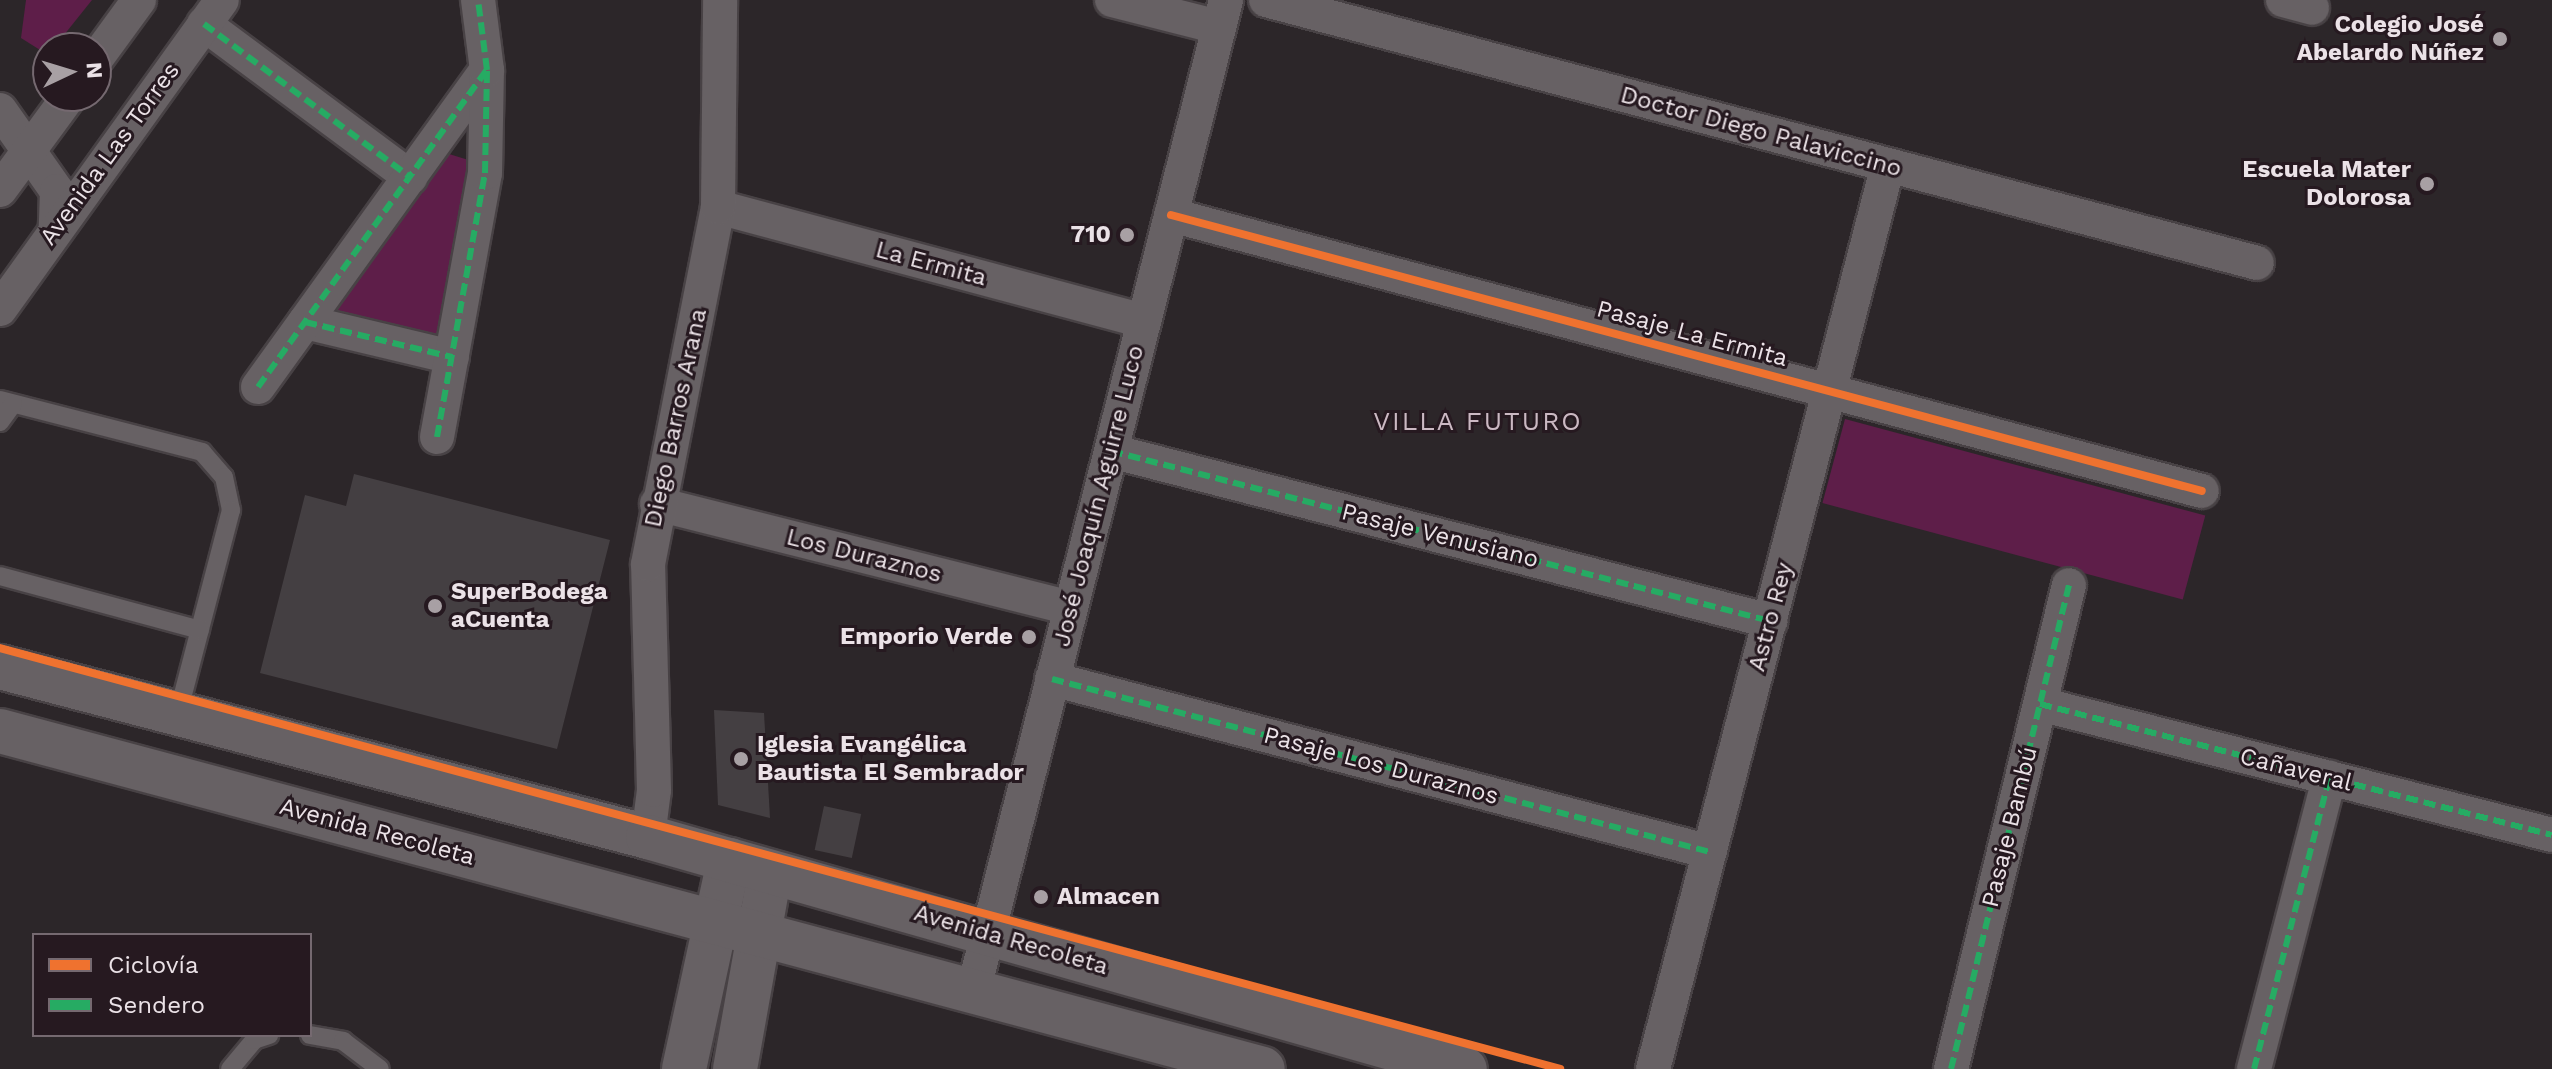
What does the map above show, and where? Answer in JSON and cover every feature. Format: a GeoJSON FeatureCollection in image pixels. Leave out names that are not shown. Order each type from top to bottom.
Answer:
{"type":"FeatureCollection","features":[{"type":"Feature","properties":{"kind":"main road","name":"Avenida Recoleta"},"geometry":{"type":"LineString","coordinates":[[0,667],[648,837],[1465,1069]]}},
{"type":"Feature","properties":{"kind":"main road","name":"Avenida Recoleta"},"geometry":{"type":"LineString","coordinates":[[0,731],[1263,1069]]}},
{"type":"Feature","properties":{"kind":"main road"},"geometry":{"type":"LineString","coordinates":[[684,1069],[729,860]]}},
{"type":"Feature","properties":{"kind":"main road"},"geometry":{"type":"LineString","coordinates":[[735,1069],[770,872]]}},
{"type":"Feature","properties":{"kind":"street"},"geometry":{"type":"LineString","coordinates":[[112,37],[139,0]]}},
{"type":"Feature","properties":{"kind":"street"},"geometry":{"type":"LineString","coordinates":[[437,437],[485,173],[487,70],[478,0]]}},
{"type":"Feature","properties":{"kind":"street","name":"Diego Barros Arana"},"geometry":{"type":"LineString","coordinates":[[648,837],[654,790],[646,610],[657,504],[718,207],[720,0]]}},
{"type":"Feature","properties":{"kind":"street"},"geometry":{"type":"LineString","coordinates":[[1112,0],[1223,14]]}},
{"type":"Feature","properties":{"kind":"street","name":"Doctor Diego Palaviccino"},"geometry":{"type":"LineString","coordinates":[[1266,0],[2257,263]]}},
{"type":"Feature","properties":{"kind":"street"},"geometry":{"type":"LineString","coordinates":[[213,12],[410,177]]}},
{"type":"Feature","properties":{"kind":"street","name":"Avenida Las Torres"},"geometry":{"type":"LineString","coordinates":[[0,309],[213,12]]}},
{"type":"Feature","properties":{"kind":"street","name":"José Joaquín Aguirre Luco"},"geometry":{"type":"LineString","coordinates":[[973,992],[1223,14]]}},
{"type":"Feature","properties":{"kind":"street"},"geometry":{"type":"LineString","coordinates":[[258,387],[487,70]]}},
{"type":"Feature","properties":{"kind":"street"},"geometry":{"type":"LineString","coordinates":[[0,110],[33,147],[57,191],[56,229]]}},
{"type":"Feature","properties":{"kind":"street"},"geometry":{"type":"LineString","coordinates":[[0,190],[58,112]]}},
{"type":"Feature","properties":{"kind":"street","name":"Astro Rey"},"geometry":{"type":"LineString","coordinates":[[1653,1069],[1888,165]]}},
{"type":"Feature","properties":{"kind":"street","name":"La Ermita"},"geometry":{"type":"LineString","coordinates":[[718,207],[1144,321]]}},
{"type":"Feature","properties":{"kind":"street","name":"Pasaje La Ermita"},"geometry":{"type":"LineString","coordinates":[[1171,215],[2202,491]]}},
{"type":"Feature","properties":{"kind":"street"},"geometry":{"type":"LineString","coordinates":[[305,322],[452,357]]}},
{"type":"Feature","properties":{"kind":"street","name":"Pasaje Venusiano"},"geometry":{"type":"LineString","coordinates":[[1111,451],[1770,621]]}},
{"type":"Feature","properties":{"kind":"street","name":"Los Duraznos"},"geometry":{"type":"LineString","coordinates":[[657,504],[1070,608]]}},
{"type":"Feature","properties":{"kind":"street","name":"Pasaje Bambú"},"geometry":{"type":"LineString","coordinates":[[1951,1069],[2069,585]]}},
{"type":"Feature","properties":{"kind":"street","name":"Pasaje Los Duraznos"},"geometry":{"type":"LineString","coordinates":[[1052,679],[1710,852]]}},
{"type":"Feature","properties":{"kind":"street","name":"Cañaveral"},"geometry":{"type":"LineString","coordinates":[[2040,704],[2552,835]]}},
{"type":"Feature","properties":{"kind":"street"},"geometry":{"type":"LineString","coordinates":[[2254,1069],[2329,778]]}},
{"type":"Feature","properties":{"kind":"lane"},"geometry":{"type":"LineString","coordinates":[[0,422],[6,402],[202,452],[224,477],[231,510],[178,713]]}},
{"type":"Feature","properties":{"kind":"lane"},"geometry":{"type":"LineString","coordinates":[[0,576],[200,630]]}},
{"type":"Feature","properties":{"kind":"lane"},"geometry":{"type":"LineString","coordinates":[[312,1035],[343,1041],[380,1069]]}},
{"type":"Feature","properties":{"kind":"lane"},"geometry":{"type":"LineString","coordinates":[[230,1069],[254,1040],[263,1037]]}},
{"type":"Feature","properties":{"kind":"shaded area"},"geometry":{"type":"Polygon","coordinates":[[[26,0],[92,0],[66,32],[32,32],[32,45],[21,38],[26,0]]]}},
{"type":"Feature","properties":{"kind":"shaded area"},"geometry":{"type":"Polygon","coordinates":[[[449,154],[475,162],[441,336],[330,314],[449,154]]]}},
{"type":"Feature","properties":{"kind":"shaded area"},"geometry":{"type":"Polygon","coordinates":[[[1845,419],[2205,516],[2183,600],[1822,503],[1845,419]]]}},
{"type":"Feature","properties":{"kind":"building","name":"SuperBodega aCuenta"},"geometry":{"type":"Polygon","coordinates":[[[354,474],[610,540],[557,749],[260,673],[305,495],[346,506],[354,474]]]}},
{"type":"Feature","properties":{"kind":"building","name":"Iglesia Evangélica Bautista El Sembrador"},"geometry":{"type":"Polygon","coordinates":[[[714,710],[764,713],[770,818],[718,805],[714,710]]]}},
{"type":"Feature","properties":{"kind":"building"},"geometry":{"type":"Polygon","coordinates":[[[824,806],[861,814],[852,858],[815,850],[824,806]]]}},
{"type":"Feature","properties":{"kind":"marked path"},"geometry":{"type":"LineString","coordinates":[[437,437],[485,173],[487,70],[478,0]]}},
{"type":"Feature","properties":{"kind":"marked path"},"geometry":{"type":"LineString","coordinates":[[204,24],[410,177]]}},
{"type":"Feature","properties":{"kind":"marked path"},"geometry":{"type":"LineString","coordinates":[[258,387],[487,70]]}},
{"type":"Feature","properties":{"kind":"marked path"},"geometry":{"type":"LineString","coordinates":[[305,322],[452,357]]}},
{"type":"Feature","properties":{"kind":"marked path"},"geometry":{"type":"LineString","coordinates":[[1111,451],[1770,621]]}},
{"type":"Feature","properties":{"kind":"marked path"},"geometry":{"type":"LineString","coordinates":[[1951,1069],[2069,585]]}},
{"type":"Feature","properties":{"kind":"marked path"},"geometry":{"type":"LineString","coordinates":[[1052,679],[1710,852]]}},
{"type":"Feature","properties":{"kind":"marked path"},"geometry":{"type":"LineString","coordinates":[[2040,704],[2552,835]]}},
{"type":"Feature","properties":{"kind":"marked path"},"geometry":{"type":"LineString","coordinates":[[2254,1069],[2329,778]]}},
{"type":"Feature","properties":{"kind":"cycle path"},"geometry":{"type":"LineString","coordinates":[[1171,215],[2202,491]]}},
{"type":"Feature","properties":{"kind":"cycle path"},"geometry":{"type":"LineString","coordinates":[[0,648],[1560,1069]]}},
{"type":"Feature","properties":{"kind":"place","name":"Colegio José Abelardo Núñez"},"geometry":{"type":"Point","coordinates":[2500,39]}},
{"type":"Feature","properties":{"kind":"place","name":"Escuela Mater Dolorosa"},"geometry":{"type":"Point","coordinates":[2427,184]}},
{"type":"Feature","properties":{"kind":"place","name":"710"},"geometry":{"type":"Point","coordinates":[1127,235]}},
{"type":"Feature","properties":{"kind":"place","name":"SuperBodega aCuenta"},"geometry":{"type":"Point","coordinates":[435,606]}},
{"type":"Feature","properties":{"kind":"place","name":"Emporio Verde"},"geometry":{"type":"Point","coordinates":[1029,637]}},
{"type":"Feature","properties":{"kind":"place","name":"Iglesia Evangélica Bautista El Sembrador"},"geometry":{"type":"Point","coordinates":[741,759]}},
{"type":"Feature","properties":{"kind":"place","name":"Almacen"},"geometry":{"type":"Point","coordinates":[1041,897]}},
{"type":"Feature","properties":{"kind":"district","name":"VILLA FUTURO"},"geometry":{"type":"Point","coordinates":[1478,422]}}]}
